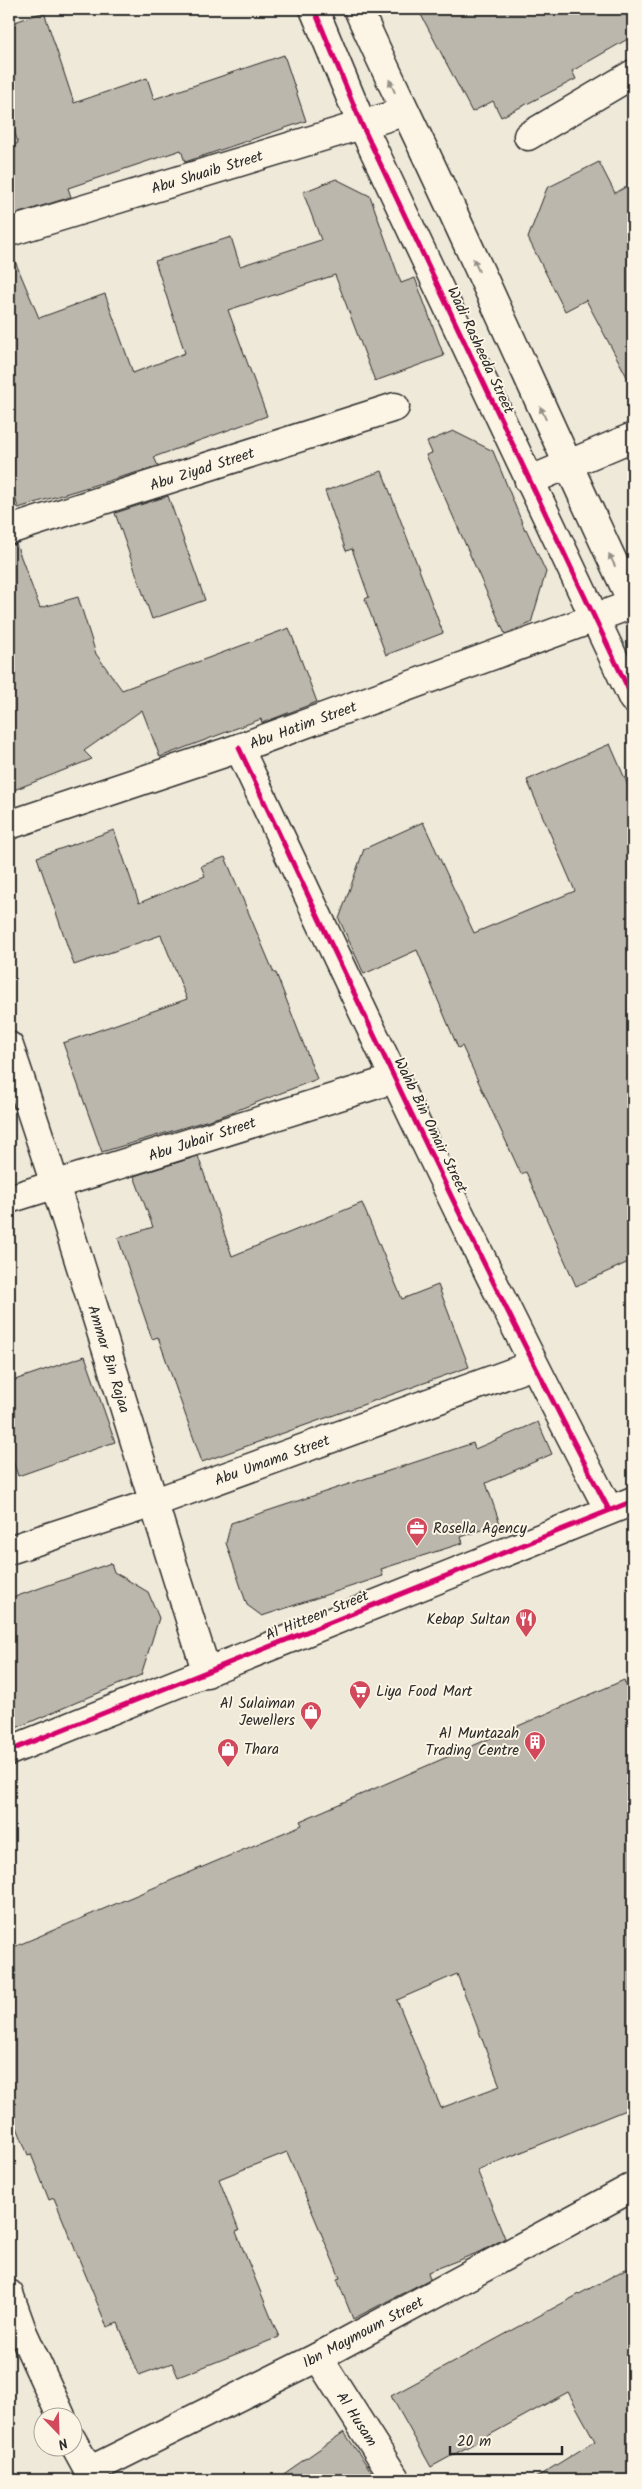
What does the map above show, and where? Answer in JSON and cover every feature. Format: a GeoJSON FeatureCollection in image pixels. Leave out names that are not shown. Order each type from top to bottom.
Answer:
{"type":"FeatureCollection","features":[{"type":"Feature","properties":{"kind":"street","name":"Wadi Rasheeda Street"},"geometry":{"type":"LineString","coordinates":[[314,9],[362,125],[594,620],[633,699]]}},
{"type":"Feature","properties":{"kind":"street","name":"Wadi Rasheeda Street"},"geometry":{"type":"LineString","coordinates":[[358,9],[404,112],[442,189],[567,466],[633,604]]}},
{"type":"Feature","properties":{"kind":"street"},"geometry":{"type":"LineString","coordinates":[[528,136],[633,74]]}},
{"type":"Feature","properties":{"kind":"street","name":"Abu Shuaib Street"},"geometry":{"type":"LineString","coordinates":[[9,232],[404,112]]}},
{"type":"Feature","properties":{"kind":"street","name":"Abu Ziyad Street"},"geometry":{"type":"LineString","coordinates":[[9,530],[395,407]]}},
{"type":"Feature","properties":{"kind":"street"},"geometry":{"type":"LineString","coordinates":[[529,481],[633,437]]}},
{"type":"Feature","properties":{"kind":"street","name":"Abu Hatim Street"},"geometry":{"type":"LineString","coordinates":[[9,825],[239,748],[594,620],[633,604]]}},
{"type":"Feature","properties":{"kind":"street","name":"Wahb Bin Omair Street"},"geometry":{"type":"LineString","coordinates":[[239,748],[394,1078],[533,1365],[621,1505]]}},
{"type":"Feature","properties":{"kind":"street","name":"Ammar Bin Rajaa"},"geometry":{"type":"LineString","coordinates":[[9,1046],[57,1185],[153,1503],[207,1673]]}},
{"type":"Feature","properties":{"kind":"street","name":"Abu Jubair Street"},"geometry":{"type":"LineString","coordinates":[[9,1200],[394,1078]]}},
{"type":"Feature","properties":{"kind":"street","name":"Abu Umama Street"},"geometry":{"type":"LineString","coordinates":[[9,1550],[153,1503],[533,1365]]}},
{"type":"Feature","properties":{"kind":"street","name":"Al Hitteen Street"},"geometry":{"type":"LineString","coordinates":[[9,1750],[207,1673],[621,1505]]}},
{"type":"Feature","properties":{"kind":"street","name":"Ibn Maymoum Street"},"geometry":{"type":"LineString","coordinates":[[92,2476],[633,2188]]}},
{"type":"Feature","properties":{"kind":"street"},"geometry":{"type":"LineString","coordinates":[[9,2294],[23,2333],[56,2406]]}},
{"type":"Feature","properties":{"kind":"street","name":"Al Husam"},"geometry":{"type":"LineString","coordinates":[[318,2357],[396,2480]]}},
{"type":"Feature","properties":{"kind":"street"},"geometry":{"type":"LineString","coordinates":[[81,2456],[92,2476]]}},
{"type":"Feature","properties":{"kind":"building"},"geometry":{"type":"Polygon","coordinates":[[[418,9],[633,9],[633,36],[572,71],[576,79],[501,117],[493,101],[472,112],[418,9]]]}},
{"type":"Feature","properties":{"kind":"building"},"geometry":{"type":"Polygon","coordinates":[[[44,12],[74,103],[147,78],[154,99],[284,55],[306,121],[185,162],[181,150],[68,188],[71,197],[9,216],[9,147],[18,143],[9,114],[9,24],[44,12]]]}},
{"type":"Feature","properties":{"kind":"building"},"geometry":{"type":"Polygon","coordinates":[[[599,162],[615,193],[633,183],[633,388],[586,300],[565,311],[528,238],[547,188],[599,162]]]}},
{"type":"Feature","properties":{"kind":"building"},"geometry":{"type":"Polygon","coordinates":[[[336,179],[370,196],[401,283],[415,278],[444,356],[375,381],[335,275],[228,310],[267,416],[154,457],[158,466],[18,508],[9,474],[9,247],[39,318],[105,294],[133,373],[185,353],[155,261],[231,237],[240,266],[321,240],[303,192],[336,179]]]}},
{"type":"Feature","properties":{"kind":"building"},"geometry":{"type":"Polygon","coordinates":[[[453,431],[493,451],[525,530],[546,572],[531,623],[505,634],[426,455],[432,453],[427,442],[453,431]]]}},
{"type":"Feature","properties":{"kind":"building"},"geometry":{"type":"Polygon","coordinates":[[[382,471],[443,633],[386,655],[365,599],[369,597],[352,549],[346,551],[325,491],[382,471]]]}},
{"type":"Feature","properties":{"kind":"building"},"geometry":{"type":"Polygon","coordinates":[[[168,496],[205,600],[152,619],[115,513],[168,496]]]}},
{"type":"Feature","properties":{"kind":"building"},"geometry":{"type":"Polygon","coordinates":[[[16,544],[40,608],[78,597],[96,654],[122,690],[289,628],[317,702],[262,723],[261,719],[160,757],[142,710],[84,751],[92,759],[9,792],[9,545],[16,544]]]}},
{"type":"Feature","properties":{"kind":"building"},"geometry":{"type":"Polygon","coordinates":[[[610,744],[633,797],[633,1260],[576,1286],[526,1172],[521,1174],[462,1046],[458,1048],[417,950],[364,974],[339,919],[364,849],[423,822],[474,933],[575,891],[527,780],[610,744]]]}},
{"type":"Feature","properties":{"kind":"building"},"geometry":{"type":"Polygon","coordinates":[[[114,830],[139,903],[205,876],[201,866],[225,857],[274,973],[276,973],[317,1079],[222,1116],[102,1152],[63,1043],[187,999],[161,935],[74,965],[37,857],[114,830]]]}},
{"type":"Feature","properties":{"kind":"building"},"geometry":{"type":"Polygon","coordinates":[[[198,1156],[232,1256],[362,1203],[402,1299],[438,1285],[469,1367],[202,1462],[158,1337],[152,1339],[118,1238],[153,1227],[134,1176],[198,1156]]]}},
{"type":"Feature","properties":{"kind":"building"},"geometry":{"type":"Polygon","coordinates":[[[85,1356],[115,1442],[18,1476],[9,1449],[9,1382],[85,1356]]]}},
{"type":"Feature","properties":{"kind":"building"},"geometry":{"type":"Polygon","coordinates":[[[538,1422],[552,1454],[486,1483],[500,1524],[461,1537],[463,1543],[381,1569],[383,1576],[262,1616],[247,1605],[226,1543],[231,1523],[473,1443],[475,1449],[538,1422]]]}},
{"type":"Feature","properties":{"kind":"building"},"geometry":{"type":"Polygon","coordinates":[[[111,1563],[114,1572],[148,1592],[159,1618],[141,1675],[9,1731],[9,1599],[111,1563]]]}},
{"type":"Feature","properties":{"kind":"building"},"geometry":{"type":"Polygon","coordinates":[[[624,1680],[633,1702],[633,2107],[477,2170],[505,2238],[482,2251],[428,2272],[430,2279],[353,2319],[337,2279],[340,2278],[287,2152],[219,2179],[239,2231],[236,2232],[279,2337],[178,2377],[172,2363],[139,2375],[118,2323],[107,2327],[54,2198],[49,2200],[31,2154],[28,2155],[9,2107],[9,1949],[302,1825],[300,1821],[624,1680]],[[457,1974],[397,2000],[441,2108],[500,2086],[457,1974]]]}},
{"type":"Feature","properties":{"kind":"building"},"geometry":{"type":"Polygon","coordinates":[[[633,2265],[633,2480],[532,2480],[595,2441],[568,2392],[431,2467],[391,2396],[633,2265]]]}},
{"type":"Feature","properties":{"kind":"building"},"geometry":{"type":"Polygon","coordinates":[[[344,2432],[377,2480],[275,2480],[344,2432]]]}},
{"type":"Feature","properties":{"kind":"cycle path"},"geometry":{"type":"LineString","coordinates":[[314,9],[362,125],[633,699]]}},
{"type":"Feature","properties":{"kind":"cycle path"},"geometry":{"type":"LineString","coordinates":[[239,748],[466,1227],[609,1510]]}},
{"type":"Feature","properties":{"kind":"cycle path"},"geometry":{"type":"LineString","coordinates":[[9,1751],[633,1501]]}},
{"type":"Feature","properties":{"kind":"place","name":"Rosella Agency"},"geometry":{"type":"Point","coordinates":[417,1547]}},
{"type":"Feature","properties":{"kind":"place","name":"Kebap Sultan"},"geometry":{"type":"Point","coordinates":[526,1638]}},
{"type":"Feature","properties":{"kind":"place","name":"Liya Food Mart"},"geometry":{"type":"Point","coordinates":[360,1710]}},
{"type":"Feature","properties":{"kind":"place","name":"Al Sulaiman Jewellers"},"geometry":{"type":"Point","coordinates":[311,1731]}},
{"type":"Feature","properties":{"kind":"place","name":"Al Muntazah Trading Centre"},"geometry":{"type":"Point","coordinates":[535,1761]}},
{"type":"Feature","properties":{"kind":"place","name":"Thara"},"geometry":{"type":"Point","coordinates":[228,1768]}}]}
